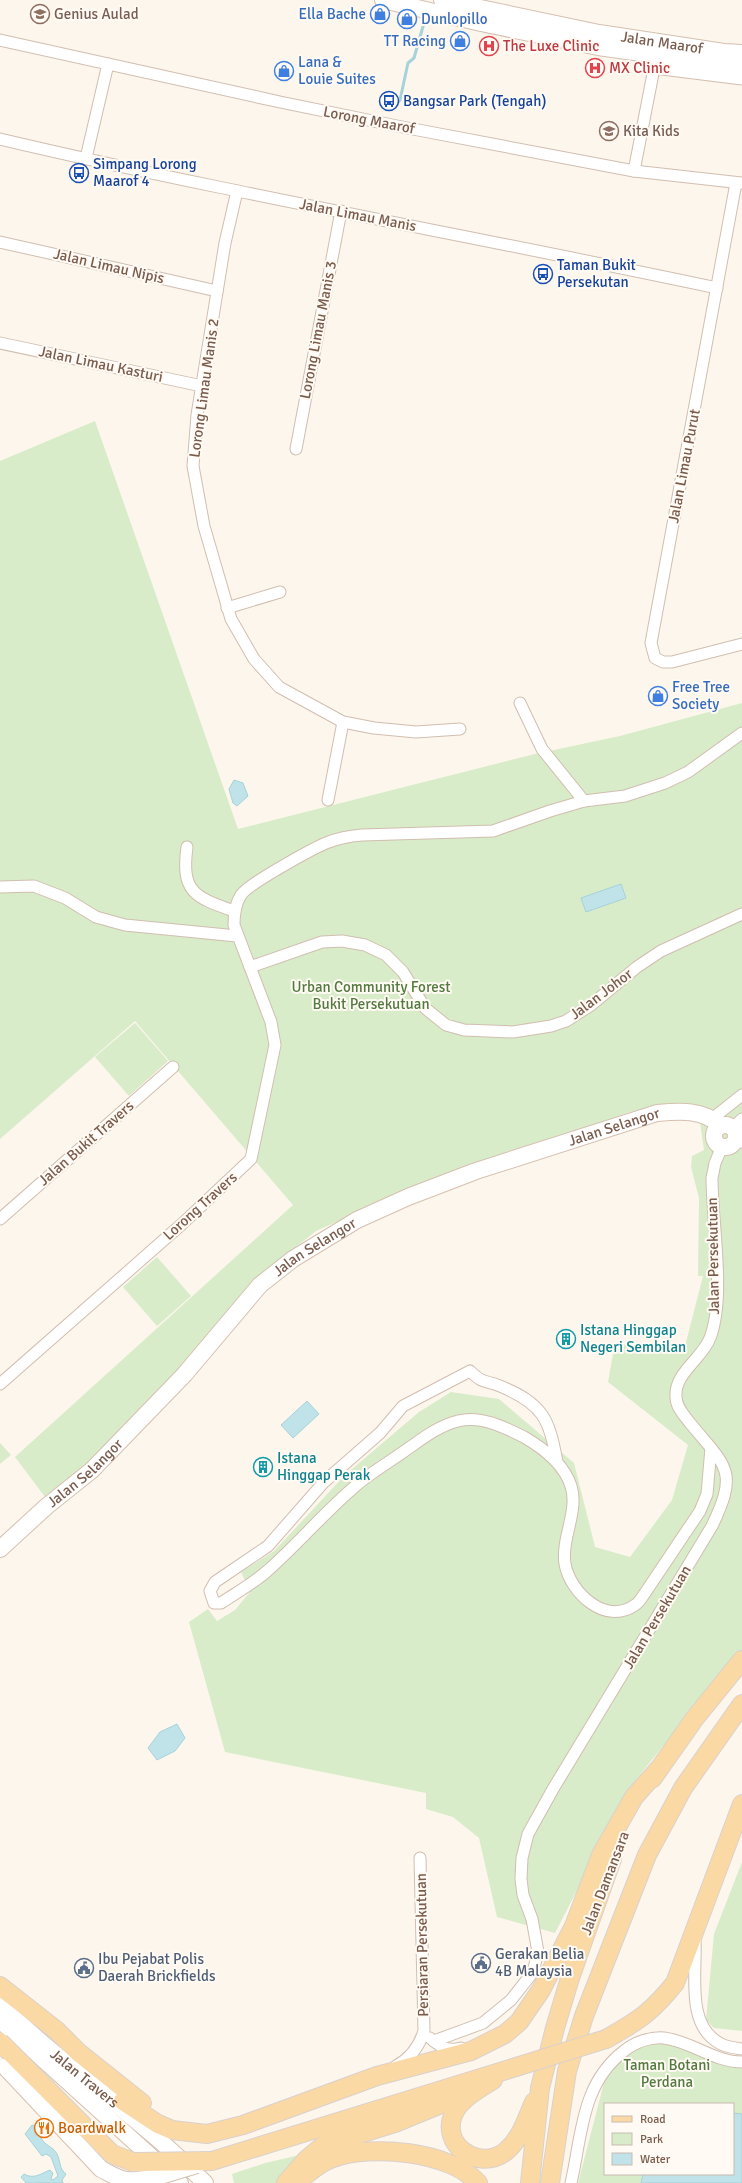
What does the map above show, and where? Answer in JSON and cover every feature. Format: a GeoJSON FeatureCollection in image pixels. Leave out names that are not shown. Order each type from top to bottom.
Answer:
{"type":"FeatureCollection","features":[{"type":"Feature","properties":{"kind":"main road","name":"Jalan Damansara"},"geometry":{"type":"LineString","coordinates":[[530,2183],[540,2088],[555,2028],[570,1978],[611,1861],[632,1813],[658,1770],[695,1718],[742,1660]]}},
{"type":"Feature","properties":{"kind":"main road","name":"Jalan Damansara"},"geometry":{"type":"LineString","coordinates":[[550,2183],[567,2071],[584,2016],[647,1855],[683,1788],[742,1704]]}},
{"type":"Feature","properties":{"kind":"main road"},"geometry":{"type":"LineString","coordinates":[[0,1994],[116,2096],[158,2124],[172,2130],[197,2134],[243,2125],[377,2076],[471,2051],[491,2042],[519,2022],[541,1990],[574,1926],[601,1856],[634,1796],[658,1770]]}},
{"type":"Feature","properties":{"kind":"main road"},"geometry":{"type":"LineString","coordinates":[[0,2042],[112,2154],[134,2162],[212,2161],[516,2067],[606,2038],[633,2024],[657,2006],[675,1983],[695,1933],[742,1804]]}},
{"type":"Feature","properties":{"kind":"main road"},"geometry":{"type":"LineString","coordinates":[[0,1986],[56,2030],[78,2052],[154,2112],[166,2119],[216,2131]]}},
{"type":"Feature","properties":{"kind":"main road"},"geometry":{"type":"LineString","coordinates":[[286,2183],[306,2160],[324,2145],[395,2123],[481,2087],[516,2067]]}},
{"type":"Feature","properties":{"kind":"main road"},"geometry":{"type":"LineString","coordinates":[[481,2087],[463,2102],[454,2112],[450,2124],[451,2133],[455,2143],[461,2150],[473,2157],[487,2159],[505,2152],[512,2144],[527,2119],[540,2088]]}},
{"type":"Feature","properties":{"kind":"main road"},"geometry":{"type":"LineString","coordinates":[[116,2096],[141,2126]]}},
{"type":"Feature","properties":{"kind":"main road"},"geometry":{"type":"LineString","coordinates":[[299,2183],[317,2165],[334,2157],[368,2152],[400,2152],[424,2156],[449,2164],[474,2178],[478,2183]]}},
{"type":"Feature","properties":{"kind":"street","name":"Jalan Maarof"},"geometry":{"type":"LineString","coordinates":[[383,0],[483,11]]}},
{"type":"Feature","properties":{"kind":"street","name":"Jalan Maarof"},"geometry":{"type":"LineString","coordinates":[[442,0],[657,55],[742,79]]}},
{"type":"Feature","properties":{"kind":"street","name":"Lorong Maarof"},"geometry":{"type":"LineString","coordinates":[[0,40],[289,104],[634,172],[739,183]]}},
{"type":"Feature","properties":{"kind":"street","name":"Jalan Maarof"},"geometry":{"type":"LineString","coordinates":[[657,55],[742,53]]}},
{"type":"Feature","properties":{"kind":"street","name":"Jalan Maarof"},"geometry":{"type":"LineString","coordinates":[[657,55],[742,67]]}},
{"type":"Feature","properties":{"kind":"street"},"geometry":{"type":"LineString","coordinates":[[634,172],[657,55]]}},
{"type":"Feature","properties":{"kind":"street"},"geometry":{"type":"LineString","coordinates":[[86,158],[108,64]]}},
{"type":"Feature","properties":{"kind":"street","name":"Jalan Limau Manis"},"geometry":{"type":"LineString","coordinates":[[0,139],[237,191],[543,251],[717,288]]}},
{"type":"Feature","properties":{"kind":"street","name":"Jalan Limau Purut"},"geometry":{"type":"LineString","coordinates":[[739,183],[717,288],[651,643],[655,658],[663,662],[672,662],[742,644]]}},
{"type":"Feature","properties":{"kind":"street","name":"Lorong Limau Manis 2"},"geometry":{"type":"LineString","coordinates":[[237,191],[197,415],[193,466],[204,526],[231,619],[254,658],[278,687],[343,722],[374,728],[416,732],[460,729]]}},
{"type":"Feature","properties":{"kind":"street","name":"Lorong Limau Manis 3"},"geometry":{"type":"LineString","coordinates":[[296,449],[341,211]]}},
{"type":"Feature","properties":{"kind":"street","name":"Jalan Limau Nipis"},"geometry":{"type":"LineString","coordinates":[[0,242],[218,291]]}},
{"type":"Feature","properties":{"kind":"street","name":"Jalan Limau Kasturi"},"geometry":{"type":"LineString","coordinates":[[0,342],[202,386]]}},
{"type":"Feature","properties":{"kind":"street"},"geometry":{"type":"LineString","coordinates":[[227,608],[280,592]]}},
{"type":"Feature","properties":{"kind":"street"},"geometry":{"type":"LineString","coordinates":[[520,703],[542,749],[584,801]]}},
{"type":"Feature","properties":{"kind":"street"},"geometry":{"type":"LineString","coordinates":[[328,800],[343,722]]}},
{"type":"Feature","properties":{"kind":"street"},"geometry":{"type":"LineString","coordinates":[[183,853],[186,881],[208,902],[234,911],[241,894],[279,868],[328,842],[362,835],[493,831],[584,801],[625,796],[665,783],[688,772],[742,733]]}},
{"type":"Feature","properties":{"kind":"street"},"geometry":{"type":"LineString","coordinates":[[0,887],[34,886],[65,898],[96,917],[125,925],[237,936]]}},
{"type":"Feature","properties":{"kind":"street","name":"Lorong Travers"},"geometry":{"type":"LineString","coordinates":[[0,1384],[251,1160],[275,1045],[271,1022],[237,936],[234,911]]}},
{"type":"Feature","properties":{"kind":"street","name":"Jalan Johor"},"geometry":{"type":"LineString","coordinates":[[250,967],[322,942],[342,941],[365,944],[386,955],[403,972],[425,1008],[446,1024],[464,1030],[513,1032],[551,1026],[566,1021],[591,1005],[637,967],[661,952],[742,914]]}},
{"type":"Feature","properties":{"kind":"street","name":"Jalan Bukit Travers"},"geometry":{"type":"LineString","coordinates":[[0,1219],[173,1067]]}},
{"type":"Feature","properties":{"kind":"street"},"geometry":{"type":"LineString","coordinates":[[730,1131],[742,1096]]}},
{"type":"Feature","properties":{"kind":"street","name":"Jalan Selangor"},"geometry":{"type":"LineString","coordinates":[[0,1549],[47,1506],[92,1470],[184,1375],[260,1286],[300,1255],[357,1220],[408,1196],[657,1112],[687,1111],[730,1131]]}},
{"type":"Feature","properties":{"kind":"street","name":"Jalan Persekutuan"},"geometry":{"type":"LineString","coordinates":[[434,2042],[483,2023],[511,2000],[533,1972],[538,1952],[532,1919],[523,1895],[521,1880],[522,1858],[528,1834],[553,1789],[712,1526],[723,1503],[727,1486],[726,1467],[680,1411],[676,1399],[676,1389],[678,1382],[710,1339],[716,1311],[712,1178],[715,1163],[730,1131]]}},
{"type":"Feature","properties":{"kind":"street"},"geometry":{"type":"LineString","coordinates":[[557,1462],[549,1426],[532,1402],[496,1384],[480,1381],[470,1371],[403,1406],[380,1433],[324,1482],[268,1546],[214,1582],[210,1591],[214,1603],[221,1603],[265,1573],[353,1488],[436,1429],[458,1421],[468,1420],[496,1425],[524,1438],[548,1453],[557,1462],[566,1474],[572,1487],[573,1504],[565,1553],[570,1580],[578,1592],[603,1610],[620,1611],[635,1605],[645,1593],[700,1511],[707,1494],[711,1448]]}},
{"type":"Feature","properties":{"kind":"street","name":"Persiaran Persekutuan"},"geometry":{"type":"LineString","coordinates":[[420,1858],[424,2031]]}},
{"type":"Feature","properties":{"kind":"street"},"geometry":{"type":"LineString","coordinates":[[695,1933],[696,1964],[694,1983],[701,2026],[705,2033],[721,2044],[742,2049]]}},
{"type":"Feature","properties":{"kind":"street","name":"Jalan Travers"},"geometry":{"type":"LineString","coordinates":[[0,2005],[141,2126],[181,2158],[206,2183]]}},
{"type":"Feature","properties":{"kind":"street","name":"Jalan Travers"},"geometry":{"type":"LineString","coordinates":[[0,2020],[180,2183]]}},
{"type":"Feature","properties":{"kind":"street"},"geometry":{"type":"LineString","coordinates":[[377,2076],[405,2061],[414,2052],[424,2031],[434,2042],[442,2047],[453,2050],[491,2042]]}},
{"type":"Feature","properties":{"kind":"street"},"geometry":{"type":"LineString","coordinates":[[571,2183],[586,2104],[603,2070],[630,2046],[644,2040],[662,2038],[681,2042],[716,2057],[742,2062]]}},
{"type":"Feature","properties":{"kind":"street"},"geometry":{"type":"LineString","coordinates":[[2,2064],[101,2169],[127,2180],[151,2177],[212,2161]]}},
{"type":"Feature","properties":{"kind":"street"},"geometry":{"type":"LineString","coordinates":[[163,2183],[198,2170],[212,2161]]}},
{"type":"Feature","properties":{"kind":"green space","name":"Urban Community Forest Bukit Persekutuan"},"geometry":{"type":"Polygon","coordinates":[[[95,421],[238,829],[535,754],[620,736],[742,703],[742,1650],[727,1666],[631,1786],[555,1933],[497,1917],[479,1838],[453,1817],[426,1809],[426,1793],[225,1752],[189,1622],[208,1609],[217,1621],[235,1610],[250,1592],[241,1572],[274,1551],[345,1475],[419,1412],[451,1392],[499,1399],[574,1463],[595,1547],[630,1557],[672,1500],[688,1445],[608,1382],[615,1343],[683,1354],[703,1276],[698,1276],[699,1198],[691,1167],[692,1156],[704,1150],[698,1108],[656,1107],[630,1112],[415,1187],[316,1231],[256,1279],[177,1371],[87,1467],[45,1497],[15,1457],[293,1205],[135,1021],[0,1139],[0,461],[95,421]]]}},
{"type":"Feature","properties":{"kind":"green space"},"geometry":{"type":"Polygon","coordinates":[[[135,1023],[168,1061],[129,1096],[95,1057],[135,1023]]]}},
{"type":"Feature","properties":{"kind":"green space"},"geometry":{"type":"Polygon","coordinates":[[[157,1257],[191,1296],[157,1326],[123,1287],[157,1257]]]}},
{"type":"Feature","properties":{"kind":"green space"},"geometry":{"type":"Polygon","coordinates":[[[0,1443],[11,1455],[0,1464],[0,1443]]]}},
{"type":"Feature","properties":{"kind":"green space"},"geometry":{"type":"Polygon","coordinates":[[[742,1862],[742,2031],[714,2028],[706,2020],[714,1934],[742,1862]]]}},
{"type":"Feature","properties":{"kind":"green space","name":"Taman Botani Perdana"},"geometry":{"type":"Polygon","coordinates":[[[653,2044],[672,2044],[742,2065],[742,2183],[578,2183],[606,2075],[631,2050],[653,2044]]]}},
{"type":"Feature","properties":{"kind":"green space"},"geometry":{"type":"Polygon","coordinates":[[[300,2155],[277,2183],[234,2183],[232,2174],[265,2163],[300,2155]]]}},
{"type":"Feature","properties":{"kind":"water"},"geometry":{"type":"Polygon","coordinates":[[[234,780],[243,783],[248,796],[237,806],[233,803],[229,789],[234,780]]]}},
{"type":"Feature","properties":{"kind":"water"},"geometry":{"type":"Polygon","coordinates":[[[621,884],[626,898],[586,912],[581,898],[621,884]]]}},
{"type":"Feature","properties":{"kind":"water"},"geometry":{"type":"Polygon","coordinates":[[[307,1401],[319,1414],[293,1438],[281,1425],[307,1401]]]}},
{"type":"Feature","properties":{"kind":"water"},"geometry":{"type":"Polygon","coordinates":[[[177,1724],[185,1738],[175,1751],[157,1760],[148,1748],[160,1732],[177,1724]]]}},
{"type":"Feature","properties":{"kind":"water"},"geometry":{"type":"Polygon","coordinates":[[[734,2113],[742,2114],[742,2183],[641,2183],[643,2175],[734,2175],[734,2113]]]}},
{"type":"Feature","properties":{"kind":"water"},"geometry":{"type":"Polygon","coordinates":[[[32,2125],[38,2127],[43,2133],[40,2136],[42,2139],[57,2154],[61,2168],[66,2174],[62,2180],[63,2183],[26,2183],[21,2177],[24,2174],[28,2176],[35,2176],[50,2170],[53,2173],[51,2179],[53,2180],[58,2176],[51,2157],[46,2154],[42,2156],[25,2134],[32,2125]]]}},
{"type":"Feature","properties":{"kind":"waterway"},"geometry":{"type":"LineString","coordinates":[[395,106],[400,100],[408,63],[414,58],[424,23]]}},
{"type":"Feature","properties":{"kind":"place","name":"Genius Aulad"},"geometry":{"type":"Point","coordinates":[40,14]}},
{"type":"Feature","properties":{"kind":"place","name":"Ella Bache"},"geometry":{"type":"Point","coordinates":[380,14]}},
{"type":"Feature","properties":{"kind":"place","name":"Dunlopillo"},"geometry":{"type":"Point","coordinates":[407,19]}},
{"type":"Feature","properties":{"kind":"place","name":"TT Racing"},"geometry":{"type":"Point","coordinates":[460,41]}},
{"type":"Feature","properties":{"kind":"place","name":"The Luxe Clinic"},"geometry":{"type":"Point","coordinates":[489,46]}},
{"type":"Feature","properties":{"kind":"place","name":"MX Clinic"},"geometry":{"type":"Point","coordinates":[595,68]}},
{"type":"Feature","properties":{"kind":"place","name":"Lana & Louie Suites"},"geometry":{"type":"Point","coordinates":[284,71]}},
{"type":"Feature","properties":{"kind":"place","name":"Bangsar Park (Tengah)"},"geometry":{"type":"Point","coordinates":[389,101]}},
{"type":"Feature","properties":{"kind":"place","name":"Kita Kids"},"geometry":{"type":"Point","coordinates":[609,131]}},
{"type":"Feature","properties":{"kind":"place","name":"Simpang Lorong Maarof 4"},"geometry":{"type":"Point","coordinates":[79,173]}},
{"type":"Feature","properties":{"kind":"place","name":"Taman Bukit Persekutan"},"geometry":{"type":"Point","coordinates":[543,274]}},
{"type":"Feature","properties":{"kind":"place","name":"Free Tree Society"},"geometry":{"type":"Point","coordinates":[658,696]}},
{"type":"Feature","properties":{"kind":"place","name":"Istana Hinggap Negeri Sembilan"},"geometry":{"type":"Point","coordinates":[566,1339]}},
{"type":"Feature","properties":{"kind":"place","name":"Istana Hinggap Perak"},"geometry":{"type":"Point","coordinates":[263,1467]}},
{"type":"Feature","properties":{"kind":"place","name":"Gerakan Belia 4B Malaysia"},"geometry":{"type":"Point","coordinates":[481,1963]}},
{"type":"Feature","properties":{"kind":"place","name":"Ibu Pejabat Polis Daerah Brickfields"},"geometry":{"type":"Point","coordinates":[84,1968]}},
{"type":"Feature","properties":{"kind":"place","name":"Boardwalk"},"geometry":{"type":"Point","coordinates":[44,2128]}}]}
